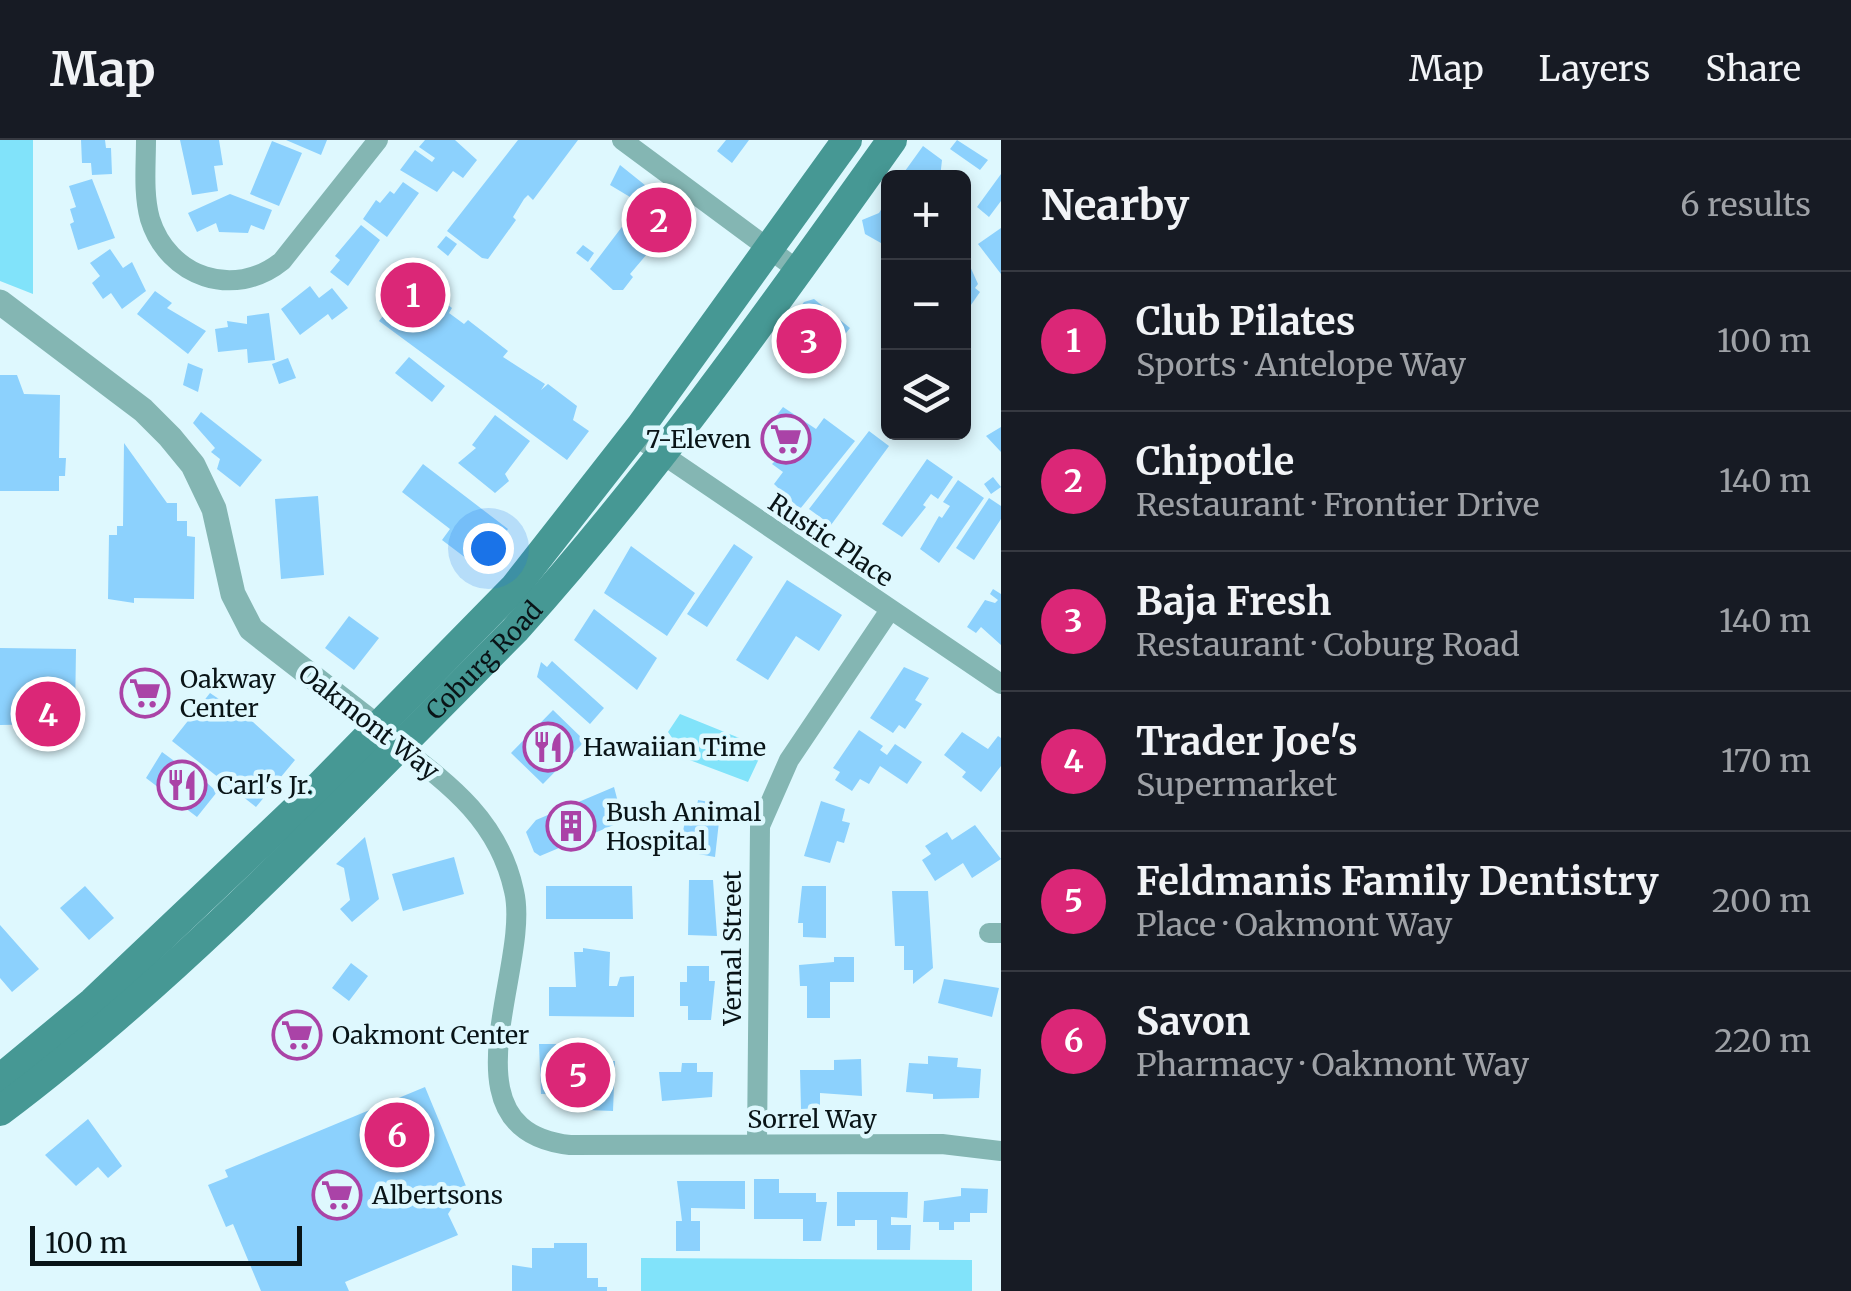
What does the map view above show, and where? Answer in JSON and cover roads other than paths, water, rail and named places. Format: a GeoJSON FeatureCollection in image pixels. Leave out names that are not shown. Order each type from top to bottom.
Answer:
{"type":"FeatureCollection","features":[{"type":"Feature","properties":{"kind":"main road","name":"Coburg Road"},"geometry":{"type":"LineString","coordinates":[[0,1079],[93,1002],[562,578],[766,248],[847,140]]}},
{"type":"Feature","properties":{"kind":"main road","name":"Coburg Road"},"geometry":{"type":"LineString","coordinates":[[646,444],[799,271],[892,140]]}},
{"type":"Feature","properties":{"kind":"main road","name":"Coburg Road"},"geometry":{"type":"LineString","coordinates":[[0,1111],[67,1061],[140,994],[390,737]]}},
{"type":"Feature","properties":{"kind":"street"},"geometry":{"type":"LineString","coordinates":[[146,140],[148,209],[161,241],[185,268],[222,281],[261,275],[282,261],[378,140]]}},
{"type":"Feature","properties":{"kind":"street"},"geometry":{"type":"LineString","coordinates":[[622,140],[799,271]]}},
{"type":"Feature","properties":{"kind":"street","name":"Oakmont Way"},"geometry":{"type":"LineString","coordinates":[[0,302],[143,410],[193,465],[214,509],[233,594],[251,629],[479,812],[510,873],[518,934],[494,1060],[508,1106],[528,1130],[550,1142],[622,1144]]}},
{"type":"Feature","properties":{"kind":"street","name":"Rustic Place"},"geometry":{"type":"LineString","coordinates":[[646,444],[1001,684]]}},
{"type":"Feature","properties":{"kind":"street","name":"Vernal Street"},"geometry":{"type":"LineString","coordinates":[[756,1144],[760,826],[789,760],[890,610]]}},
{"type":"Feature","properties":{"kind":"street","name":"Sorrel Way"},"geometry":{"type":"LineString","coordinates":[[622,1144],[954,1144],[1001,1150]]}},
{"type":"Feature","properties":{"kind":"place","name":"Chipotle"},"geometry":{"type":"Point","coordinates":[659,220]}},
{"type":"Feature","properties":{"kind":"place","name":"Club Pilates"},"geometry":{"type":"Point","coordinates":[413,295]}},
{"type":"Feature","properties":{"kind":"place","name":"Baja Fresh"},"geometry":{"type":"Point","coordinates":[809,341]}},
{"type":"Feature","properties":{"kind":"place","name":"7-Eleven"},"geometry":{"type":"Point","coordinates":[786,439]}},
{"type":"Feature","properties":{"kind":"place","name":"Oakway Center"},"geometry":{"type":"Point","coordinates":[145,693]}},
{"type":"Feature","properties":{"kind":"place","name":"Trader Joe's"},"geometry":{"type":"Point","coordinates":[48,714]}},
{"type":"Feature","properties":{"kind":"place","name":"Hawaiian Time"},"geometry":{"type":"Point","coordinates":[548,747]}},
{"type":"Feature","properties":{"kind":"place","name":"Carl's Jr."},"geometry":{"type":"Point","coordinates":[182,785]}},
{"type":"Feature","properties":{"kind":"place","name":"Bush Animal Hospital"},"geometry":{"type":"Point","coordinates":[571,826]}},
{"type":"Feature","properties":{"kind":"place","name":"Oakmont Center"},"geometry":{"type":"Point","coordinates":[297,1035]}},
{"type":"Feature","properties":{"kind":"place","name":"Feldmanis Family Dentistry"},"geometry":{"type":"Point","coordinates":[578,1075]}},
{"type":"Feature","properties":{"kind":"place","name":"Savon"},"geometry":{"type":"Point","coordinates":[397,1135]}},
{"type":"Feature","properties":{"kind":"place","name":"Albertsons"},"geometry":{"type":"Point","coordinates":[337,1195]}}]}
